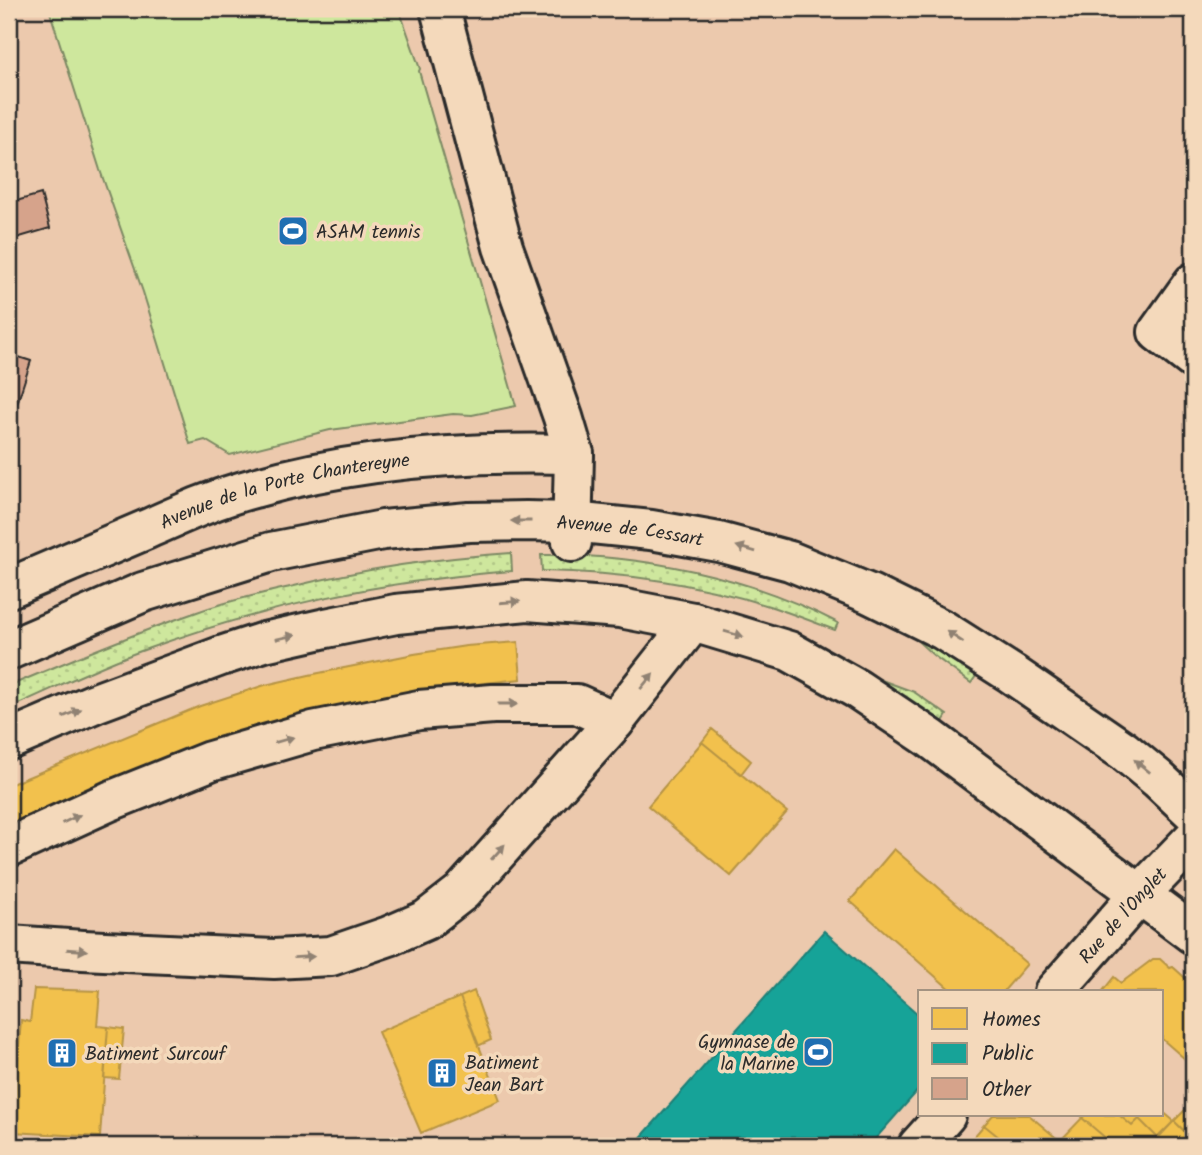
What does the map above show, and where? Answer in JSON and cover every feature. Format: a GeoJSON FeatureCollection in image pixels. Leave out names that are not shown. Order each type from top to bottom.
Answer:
{"type":"FeatureCollection","features":[{"type":"Feature","properties":{"kind":"street"},"geometry":{"type":"LineString","coordinates":[[440,9],[503,247],[574,454],[572,533]]}},
{"type":"Feature","properties":{"kind":"street"},"geometry":{"type":"LineString","coordinates":[[1193,283],[1157,332],[1193,359]]}},
{"type":"Feature","properties":{"kind":"street","name":"Avenue de la Porte Chantereyne"},"geometry":{"type":"LineString","coordinates":[[9,588],[205,504],[292,478],[373,463],[432,457],[574,454]]}},
{"type":"Feature","properties":{"kind":"street","name":"Avenue de Cessart"},"geometry":{"type":"LineString","coordinates":[[9,650],[143,592],[271,552],[383,530],[526,520],[572,533],[651,530],[719,542],[790,561],[870,594],[943,630],[1124,751],[1193,811]]}},
{"type":"Feature","properties":{"kind":"street"},"geometry":{"type":"LineString","coordinates":[[9,740],[95,704],[264,642],[396,614],[475,605],[527,601],[620,608],[693,622],[789,651],[857,690],[930,738],[1193,934]]}},
{"type":"Feature","properties":{"kind":"street"},"geometry":{"type":"LineString","coordinates":[[9,945],[274,959],[331,956],[426,920],[462,892],[615,721],[693,622]]}},
{"type":"Feature","properties":{"kind":"street"},"geometry":{"type":"LineString","coordinates":[[9,848],[110,801],[210,761],[313,731],[419,710],[493,704],[577,704],[615,721]]}},
{"type":"Feature","properties":{"kind":"street","name":"Rue de l'Onglet"},"geometry":{"type":"LineString","coordinates":[[1056,990],[1140,894],[1193,839]]}},
{"type":"Feature","properties":{"kind":"street"},"geometry":{"type":"LineString","coordinates":[[918,1146],[945,1116]]}},
{"type":"Feature","properties":{"kind":"green space","name":"ASAM tennis"},"geometry":{"type":"Polygon","coordinates":[[[49,9],[399,9],[420,69],[516,406],[472,415],[453,414],[330,430],[230,455],[205,440],[190,444],[143,292],[100,170],[49,9]]]}},
{"type":"Feature","properties":{"kind":"green space"},"geometry":{"type":"Polygon","coordinates":[[[511,553],[512,571],[416,581],[370,589],[233,621],[124,657],[9,708],[9,686],[126,638],[220,604],[372,570],[427,561],[511,553]]]}},
{"type":"Feature","properties":{"kind":"green space"},"geometry":{"type":"Polygon","coordinates":[[[541,555],[618,559],[694,571],[768,592],[838,623],[835,630],[769,606],[685,585],[628,576],[542,571],[541,555]]]}},
{"type":"Feature","properties":{"kind":"green space"},"geometry":{"type":"Polygon","coordinates":[[[910,634],[981,669],[971,683],[910,634]]]}},
{"type":"Feature","properties":{"kind":"green space"},"geometry":{"type":"Polygon","coordinates":[[[876,678],[914,692],[947,715],[939,728],[873,684],[876,678]]]}},
{"type":"Feature","properties":{"kind":"building: Homes"},"geometry":{"type":"Polygon","coordinates":[[[518,642],[521,679],[390,697],[300,715],[180,752],[9,826],[9,785],[200,706],[265,685],[309,675],[414,654],[518,642]]]}},
{"type":"Feature","properties":{"kind":"building: Homes"},"geometry":{"type":"Polygon","coordinates":[[[712,729],[751,761],[741,774],[702,742],[712,729]]]}},
{"type":"Feature","properties":{"kind":"building: Homes"},"geometry":{"type":"Polygon","coordinates":[[[702,742],[787,812],[731,876],[648,806],[702,742]]]}},
{"type":"Feature","properties":{"kind":"building: Homes"},"geometry":{"type":"Polygon","coordinates":[[[894,849],[1027,964],[1005,990],[951,990],[850,901],[894,849]]]}},
{"type":"Feature","properties":{"kind":"building: Homes"},"geometry":{"type":"Polygon","coordinates":[[[1153,959],[1160,959],[1193,985],[1193,1066],[1164,1041],[1164,990],[1104,990],[1114,977],[1121,983],[1153,959]]]}},
{"type":"Feature","properties":{"kind":"building: Homes","name":"Batiment Surcouf"},"geometry":{"type":"Polygon","coordinates":[[[34,989],[100,991],[97,1026],[108,1027],[100,1137],[12,1132],[21,1020],[30,1022],[34,989]]]}},
{"type":"Feature","properties":{"kind":"building: Homes"},"geometry":{"type":"Polygon","coordinates":[[[474,991],[491,1040],[478,1046],[460,997],[474,991]]]}},
{"type":"Feature","properties":{"kind":"building: Homes","name":"Batiment Jean Bart"},"geometry":{"type":"Polygon","coordinates":[[[460,997],[500,1100],[421,1133],[378,1032],[460,997]]]}},
{"type":"Feature","properties":{"kind":"building: Homes"},"geometry":{"type":"Polygon","coordinates":[[[108,1027],[124,1029],[119,1079],[104,1078],[108,1027]]]}},
{"type":"Feature","properties":{"kind":"building: Homes"},"geometry":{"type":"Polygon","coordinates":[[[1193,1102],[1193,1139],[1174,1121],[1193,1102]]]}},
{"type":"Feature","properties":{"kind":"building: Homes"},"geometry":{"type":"Polygon","coordinates":[[[1164,1113],[1174,1121],[1158,1138],[1139,1119],[1132,1126],[1120,1116],[1164,1116],[1164,1113]]]}},
{"type":"Feature","properties":{"kind":"building: Homes"},"geometry":{"type":"Polygon","coordinates":[[[992,1116],[1030,1116],[1066,1146],[1010,1146],[984,1125],[992,1116]]]}},
{"type":"Feature","properties":{"kind":"building: Homes"},"geometry":{"type":"Polygon","coordinates":[[[1120,1116],[1132,1126],[1139,1119],[1158,1138],[1149,1146],[1115,1146],[1082,1118],[1120,1116]]]}},
{"type":"Feature","properties":{"kind":"building: Homes"},"geometry":{"type":"Polygon","coordinates":[[[1082,1118],[1115,1146],[1066,1146],[1060,1141],[1082,1118]]]}},
{"type":"Feature","properties":{"kind":"building: Homes"},"geometry":{"type":"Polygon","coordinates":[[[1174,1121],[1188,1135],[1176,1146],[1160,1146],[1154,1141],[1174,1121]]]}},
{"type":"Feature","properties":{"kind":"building: Homes"},"geometry":{"type":"Polygon","coordinates":[[[984,1125],[1010,1146],[966,1146],[984,1125]]]}},
{"type":"Feature","properties":{"kind":"building: Public","name":"Gymnase de la Marine"},"geometry":{"type":"Polygon","coordinates":[[[824,931],[918,1014],[918,1090],[869,1146],[642,1146],[637,1142],[824,931]]]}},
{"type":"Feature","properties":{"kind":"building: Other"},"geometry":{"type":"Polygon","coordinates":[[[41,194],[50,228],[13,239],[9,223],[9,203],[41,194]]]}},
{"type":"Feature","properties":{"kind":"building: Other"},"geometry":{"type":"Polygon","coordinates":[[[9,354],[31,361],[12,419],[9,418],[9,354]]]}},
{"type":"Feature","properties":{"kind":"place","name":"ASAM tennis"},"geometry":{"type":"Point","coordinates":[293,231]}},
{"type":"Feature","properties":{"kind":"place","name":"Gymnase de la Marine"},"geometry":{"type":"Point","coordinates":[818,1052]}},
{"type":"Feature","properties":{"kind":"place","name":"Batiment Surcouf"},"geometry":{"type":"Point","coordinates":[62,1053]}},
{"type":"Feature","properties":{"kind":"place","name":"Batiment Jean Bart"},"geometry":{"type":"Point","coordinates":[442,1073]}}]}
